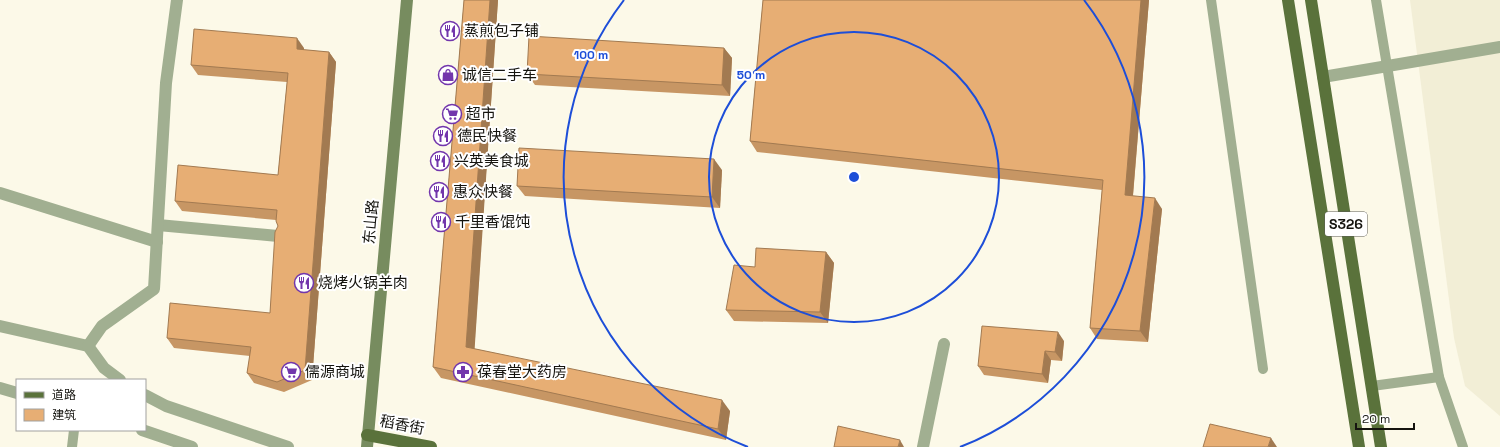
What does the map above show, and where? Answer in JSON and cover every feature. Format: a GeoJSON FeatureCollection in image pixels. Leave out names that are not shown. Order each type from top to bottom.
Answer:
{"type":"FeatureCollection","features":[{"type":"Feature","properties":{"kind":"main road","name":"S326"},"geometry":{"type":"LineString","coordinates":[[1288,0],[1359,447]]}},
{"type":"Feature","properties":{"kind":"main road","name":"S326"},"geometry":{"type":"LineString","coordinates":[[1311,0],[1382,447]]}},
{"type":"Feature","properties":{"kind":"main road","name":"稻香街"},"geometry":{"type":"LineString","coordinates":[[367,441],[431,447]]}},
{"type":"Feature","properties":{"kind":"street"},"geometry":{"type":"LineString","coordinates":[[88,346],[102,326],[154,289],[166,83],[177,0]]}},
{"type":"Feature","properties":{"kind":"street","name":"东山路"},"geometry":{"type":"LineString","coordinates":[[367,441],[407,0]]}},
{"type":"Feature","properties":{"kind":"street"},"geometry":{"type":"LineString","coordinates":[[1323,77],[1500,47]]}},
{"type":"Feature","properties":{"kind":"street"},"geometry":{"type":"LineString","coordinates":[[0,193],[157,242]]}},
{"type":"Feature","properties":{"kind":"street"},"geometry":{"type":"LineString","coordinates":[[158,225],[278,236]]}},
{"type":"Feature","properties":{"kind":"street"},"geometry":{"type":"LineString","coordinates":[[0,326],[88,346],[104,368],[119,379]]}},
{"type":"Feature","properties":{"kind":"street"},"geometry":{"type":"LineString","coordinates":[[923,447],[944,344]]}},
{"type":"Feature","properties":{"kind":"street"},"geometry":{"type":"LineString","coordinates":[[0,388],[16,393]]}},
{"type":"Feature","properties":{"kind":"street"},"geometry":{"type":"LineString","coordinates":[[146,396],[166,406],[288,447]]}},
{"type":"Feature","properties":{"kind":"street"},"geometry":{"type":"LineString","coordinates":[[145,431],[192,447]]}},
{"type":"Feature","properties":{"kind":"lane"},"geometry":{"type":"LineString","coordinates":[[1211,0],[1263,369]]}},
{"type":"Feature","properties":{"kind":"lane"},"geometry":{"type":"LineString","coordinates":[[1376,0],[1439,377],[1463,447]]}},
{"type":"Feature","properties":{"kind":"lane"},"geometry":{"type":"LineString","coordinates":[[1372,386],[1439,377]]}},
{"type":"Feature","properties":{"kind":"lane"},"geometry":{"type":"LineString","coordinates":[[72,447],[74,431]]}},
{"type":"Feature","properties":{"kind":"shaded area"},"geometry":{"type":"Polygon","coordinates":[[[1410,0],[1500,0],[1500,416],[1465,386],[1454,338],[1410,0]]]}},
{"type":"Feature","properties":{"kind":"building"},"geometry":{"type":"Polygon","coordinates":[[[464,0],[490,0],[466,347],[722,400],[718,429],[433,367],[464,0]]]}},
{"type":"Feature","properties":{"kind":"building"},"geometry":{"type":"Polygon","coordinates":[[[763,0],[1141,0],[1125,195],[1155,198],[1140,331],[1090,328],[1103,180],[750,141],[763,0]]]}},
{"type":"Feature","properties":{"kind":"building"},"geometry":{"type":"Polygon","coordinates":[[[194,29],[297,38],[297,49],[329,52],[305,370],[277,382],[247,373],[251,347],[167,338],[170,303],[270,313],[275,232],[278,226],[276,221],[277,210],[175,201],[178,165],[278,175],[288,73],[191,65],[194,29]]]}},
{"type":"Feature","properties":{"kind":"building"},"geometry":{"type":"Polygon","coordinates":[[[529,36],[724,48],[722,85],[527,74],[529,36]]]}},
{"type":"Feature","properties":{"kind":"building"},"geometry":{"type":"Polygon","coordinates":[[[519,148],[714,159],[712,197],[517,186],[519,148]]]}},
{"type":"Feature","properties":{"kind":"building"},"geometry":{"type":"Polygon","coordinates":[[[756,248],[826,252],[820,312],[726,310],[734,265],[755,267],[756,248]]]}},
{"type":"Feature","properties":{"kind":"building"},"geometry":{"type":"Polygon","coordinates":[[[982,326],[1058,332],[1055,352],[1045,351],[1042,374],[978,366],[982,326]]]}},
{"type":"Feature","properties":{"kind":"building"},"geometry":{"type":"Polygon","coordinates":[[[1210,424],[1271,438],[1268,447],[1203,447],[1210,424]]]}},
{"type":"Feature","properties":{"kind":"building"},"geometry":{"type":"Polygon","coordinates":[[[838,426],[900,440],[898,447],[834,447],[838,426]]]}},
{"type":"Feature","properties":{"kind":"place","name":"蒸煎包子铺"},"geometry":{"type":"Point","coordinates":[450,31]}},
{"type":"Feature","properties":{"kind":"place","name":"诚信二手车"},"geometry":{"type":"Point","coordinates":[448,75]}},
{"type":"Feature","properties":{"kind":"place","name":"超市"},"geometry":{"type":"Point","coordinates":[452,114]}},
{"type":"Feature","properties":{"kind":"place","name":"德民快餐"},"geometry":{"type":"Point","coordinates":[443,136]}},
{"type":"Feature","properties":{"kind":"place","name":"兴英美食城"},"geometry":{"type":"Point","coordinates":[440,161]}},
{"type":"Feature","properties":{"kind":"place","name":"惠众快餐"},"geometry":{"type":"Point","coordinates":[439,192]}},
{"type":"Feature","properties":{"kind":"place","name":"千里香馄饨"},"geometry":{"type":"Point","coordinates":[441,222]}},
{"type":"Feature","properties":{"kind":"place","name":"烧烤火锅羊肉"},"geometry":{"type":"Point","coordinates":[304,283]}},
{"type":"Feature","properties":{"kind":"place","name":"儒源商城"},"geometry":{"type":"Point","coordinates":[291,372]}},
{"type":"Feature","properties":{"kind":"place","name":"葆春堂大药房"},"geometry":{"type":"Point","coordinates":[463,372]}}]}
